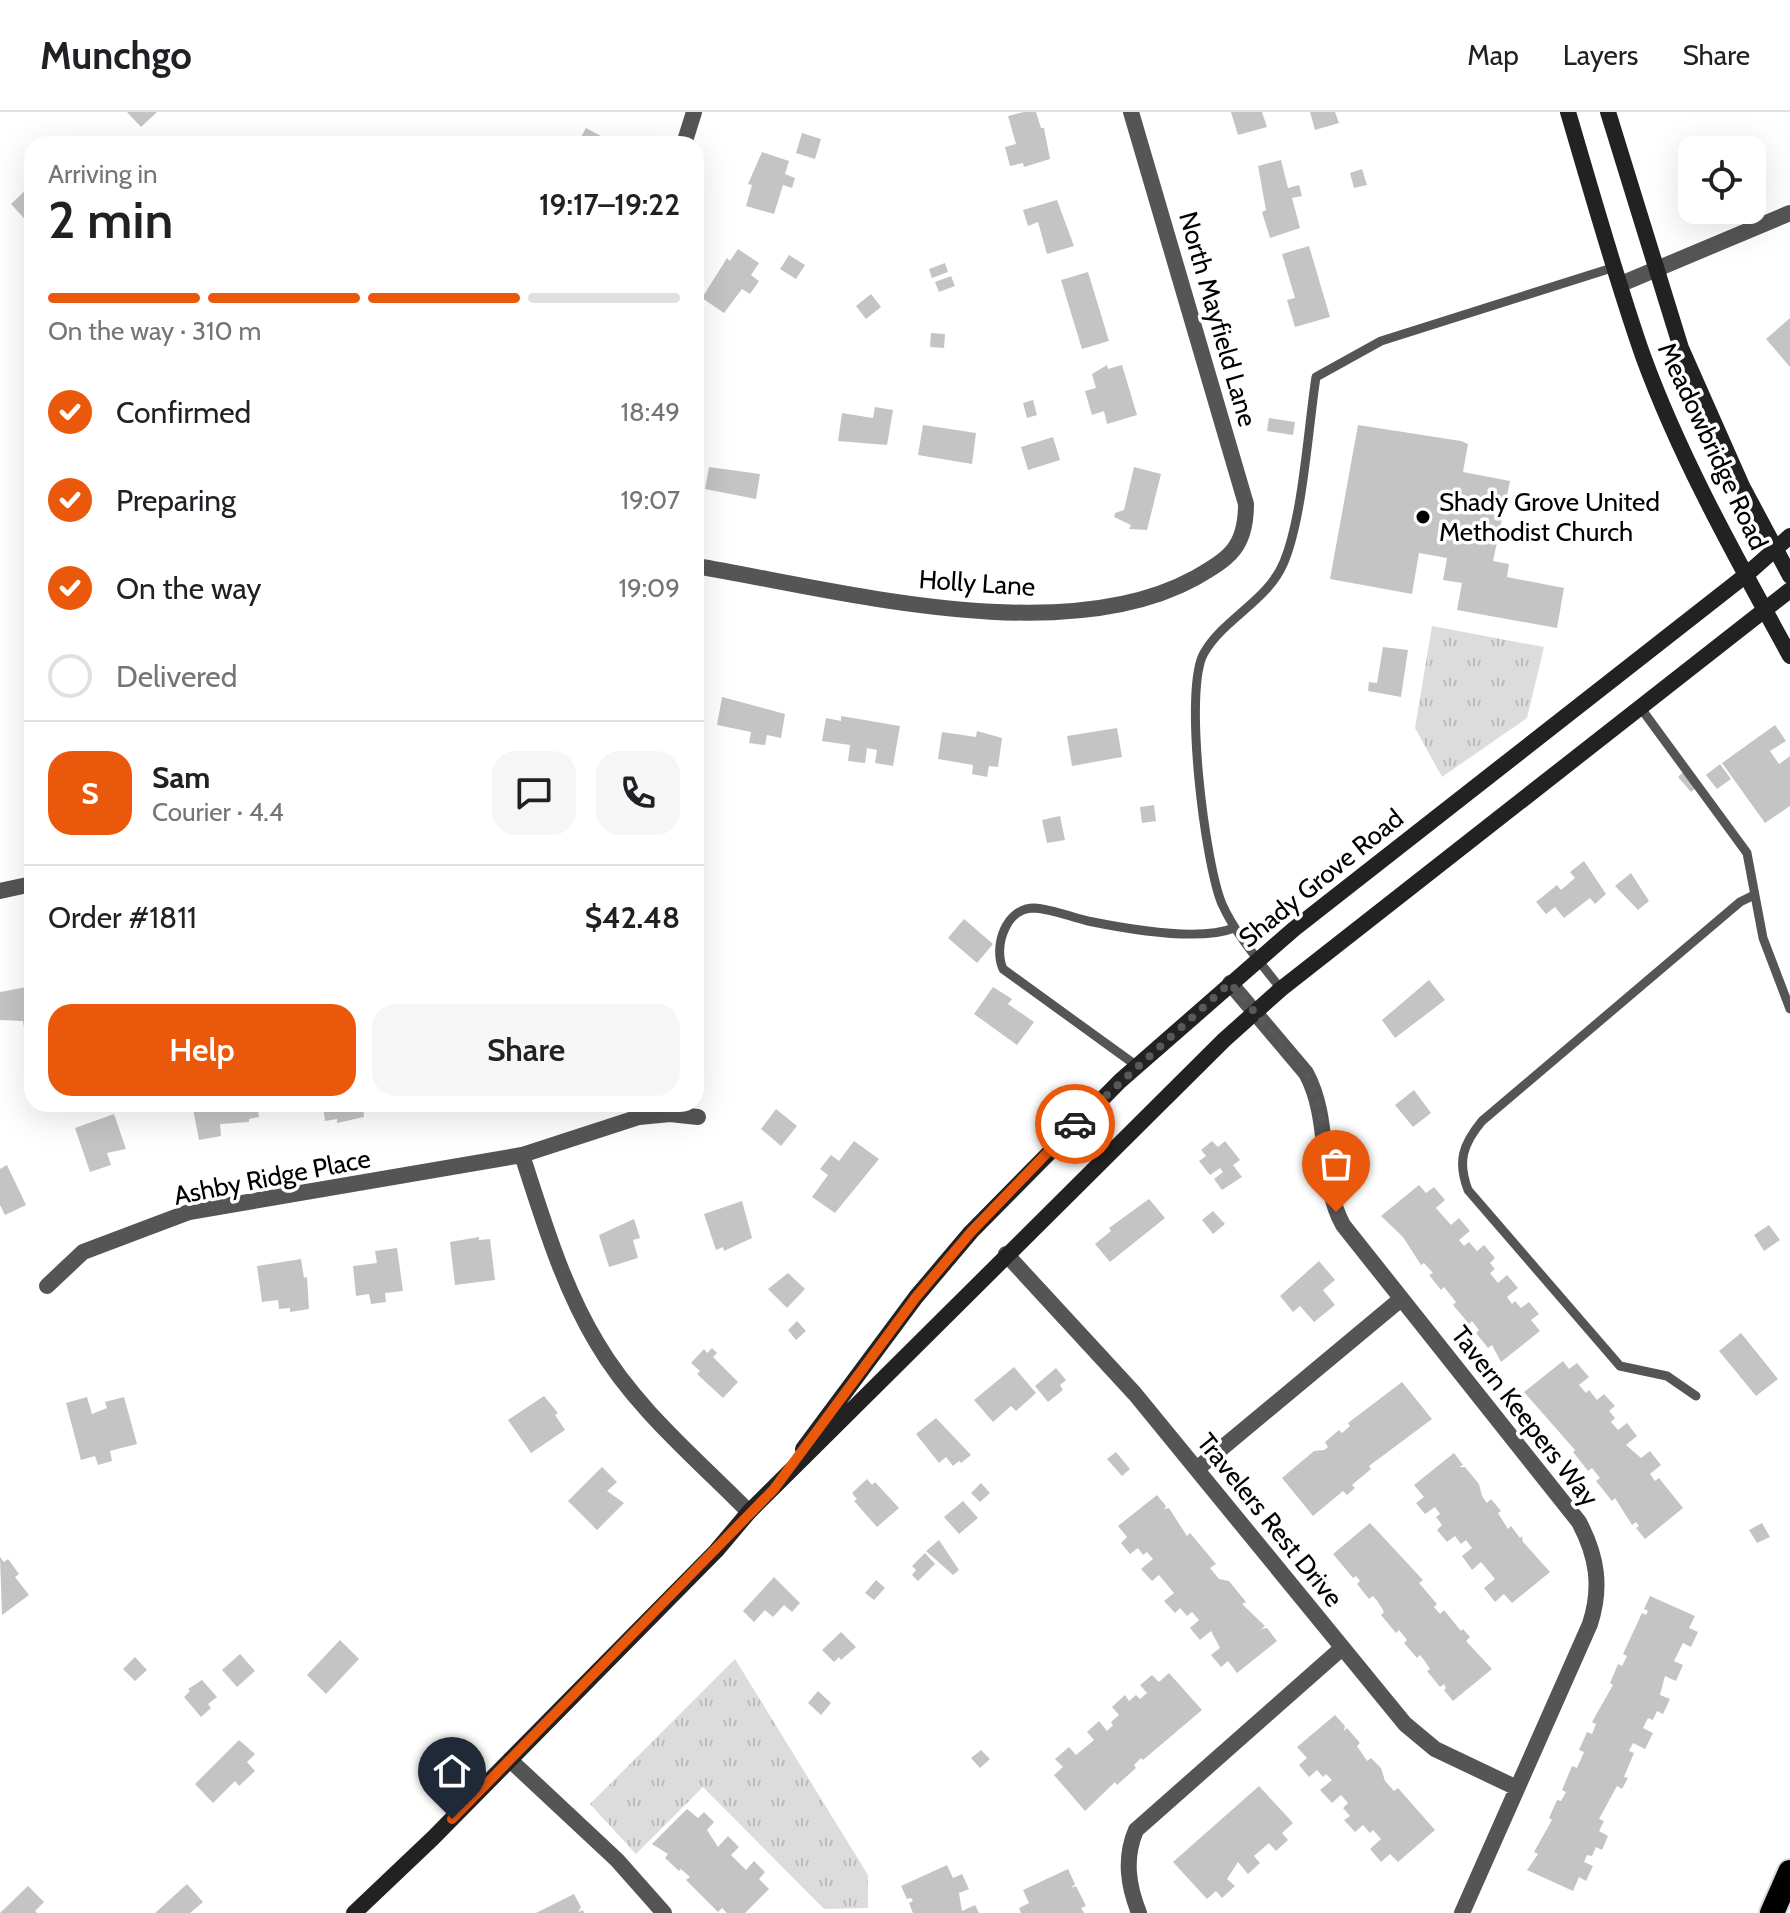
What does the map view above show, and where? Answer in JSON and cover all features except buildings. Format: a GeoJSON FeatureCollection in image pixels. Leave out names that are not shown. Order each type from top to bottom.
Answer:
{"type":"FeatureCollection","features":[{"type":"Feature","properties":{"kind":"highway"},"geometry":{"type":"LineString","coordinates":[[1772,1913],[1790,1872]]}},
{"type":"Feature","properties":{"kind":"main road","name":"Meadowbridge Road"},"geometry":{"type":"LineString","coordinates":[[1568,112],[1621,284],[1664,408],[1746,575],[1790,656]]}},
{"type":"Feature","properties":{"kind":"main road","name":"Meadowbridge Road"},"geometry":{"type":"LineString","coordinates":[[1608,112],[1656,271],[1713,425],[1790,576]]}},
{"type":"Feature","properties":{"kind":"main road","name":"Shady Grove Road"},"geometry":{"type":"LineString","coordinates":[[774,1489],[916,1297],[971,1232],[1062,1137],[1137,1066],[1258,959],[1746,575],[1790,536]]}},
{"type":"Feature","properties":{"kind":"main road","name":"Shady Grove Road"},"geometry":{"type":"LineString","coordinates":[[354,1913],[510,1760],[716,1551],[749,1512],[1134,1125],[1281,989],[1790,590]]}},
{"type":"Feature","properties":{"kind":"street"},"geometry":{"type":"LineString","coordinates":[[686,136],[694,112]]}},
{"type":"Feature","properties":{"kind":"street","name":"North Mayfield Lane"},"geometry":{"type":"LineString","coordinates":[[1131,112],[1234,456],[1246,504],[1246,521],[1239,542]]}},
{"type":"Feature","properties":{"kind":"street"},"geometry":{"type":"LineString","coordinates":[[1621,284],[1790,213]]}},
{"type":"Feature","properties":{"kind":"street","name":"Holly Lane"},"geometry":{"type":"LineString","coordinates":[[704,567],[921,605],[1000,612],[1061,612],[1121,603],[1185,583],[1225,561],[1239,542]]}},
{"type":"Feature","properties":{"kind":"street"},"geometry":{"type":"LineString","coordinates":[[0,891],[24,886]]}},
{"type":"Feature","properties":{"kind":"street","name":"Tavern Keepers Way"},"geometry":{"type":"LineString","coordinates":[[1230,983],[1306,1073],[1315,1091],[1322,1110],[1328,1180],[1336,1212],[1351,1238],[1579,1522],[1595,1557],[1598,1594],[1590,1624],[1462,1913]]}},
{"type":"Feature","properties":{"kind":"street","name":"Ashby Ridge Place"},"geometry":{"type":"LineString","coordinates":[[47,1286],[83,1252],[189,1212],[522,1155],[639,1117],[670,1114],[698,1117]]}},
{"type":"Feature","properties":{"kind":"street"},"geometry":{"type":"LineString","coordinates":[[522,1155],[568,1287],[597,1344],[627,1386],[749,1512]]}},
{"type":"Feature","properties":{"kind":"street","name":"Travelers Rest Drive"},"geometry":{"type":"LineString","coordinates":[[1006,1254],[1198,1468],[1342,1648],[1420,1739],[1517,1788]]}},
{"type":"Feature","properties":{"kind":"street"},"geometry":{"type":"LineString","coordinates":[[1198,1468],[1401,1299]]}},
{"type":"Feature","properties":{"kind":"street"},"geometry":{"type":"LineString","coordinates":[[1139,1913],[1128,1868],[1136,1830],[1342,1648]]}},
{"type":"Feature","properties":{"kind":"street"},"geometry":{"type":"LineString","coordinates":[[510,1760],[617,1860],[664,1913]]}},
{"type":"Feature","properties":{"kind":"lane"},"geometry":{"type":"LineString","coordinates":[[1281,989],[1234,928],[1216,886],[1204,820],[1195,700],[1197,669],[1212,641],[1265,590],[1283,566],[1292,534],[1316,377],[1381,341],[1616,267]]}},
{"type":"Feature","properties":{"kind":"lane"},"geometry":{"type":"LineString","coordinates":[[1640,707],[1747,853],[1753,871],[1754,895],[1763,938],[1790,1009]]}},
{"type":"Feature","properties":{"kind":"lane"},"geometry":{"type":"LineString","coordinates":[[1696,1396],[1667,1376],[1620,1366],[1468,1190],[1462,1155],[1465,1143],[1482,1121],[1740,902],[1754,895]]}},
{"type":"Feature","properties":{"kind":"lane"},"geometry":{"type":"LineString","coordinates":[[1137,1066],[1003,969],[1000,956],[1008,921],[1016,913],[1033,908],[1125,927],[1216,935],[1234,928]]}},
{"type":"Feature","properties":{"kind":"green space"},"geometry":{"type":"Polygon","coordinates":[[[1432,626],[1544,647],[1527,718],[1442,777],[1415,728],[1432,626]]]}},
{"type":"Feature","properties":{"kind":"green space"},"geometry":{"type":"Polygon","coordinates":[[[735,1659],[868,1875],[868,1908],[824,1909],[703,1787],[636,1854],[590,1804],[735,1659]]]}},
{"type":"Feature","properties":{"kind":"way so far"},"geometry":{"type":"LineString","coordinates":[[1075,1124],[1230,983],[1306,1073],[1315,1091],[1322,1110],[1328,1180],[1336,1212]]}},
{"type":"Feature","properties":{"kind":"place","name":"Shady Grove United Methodist Church"},"geometry":{"type":"Point","coordinates":[1423,517]}},
{"type":"Feature","properties":{"kind":"route"},"geometry":{"type":"LineString","coordinates":[[452,1819],[774,1489],[916,1297],[971,1232],[1075,1124]]}}]}
